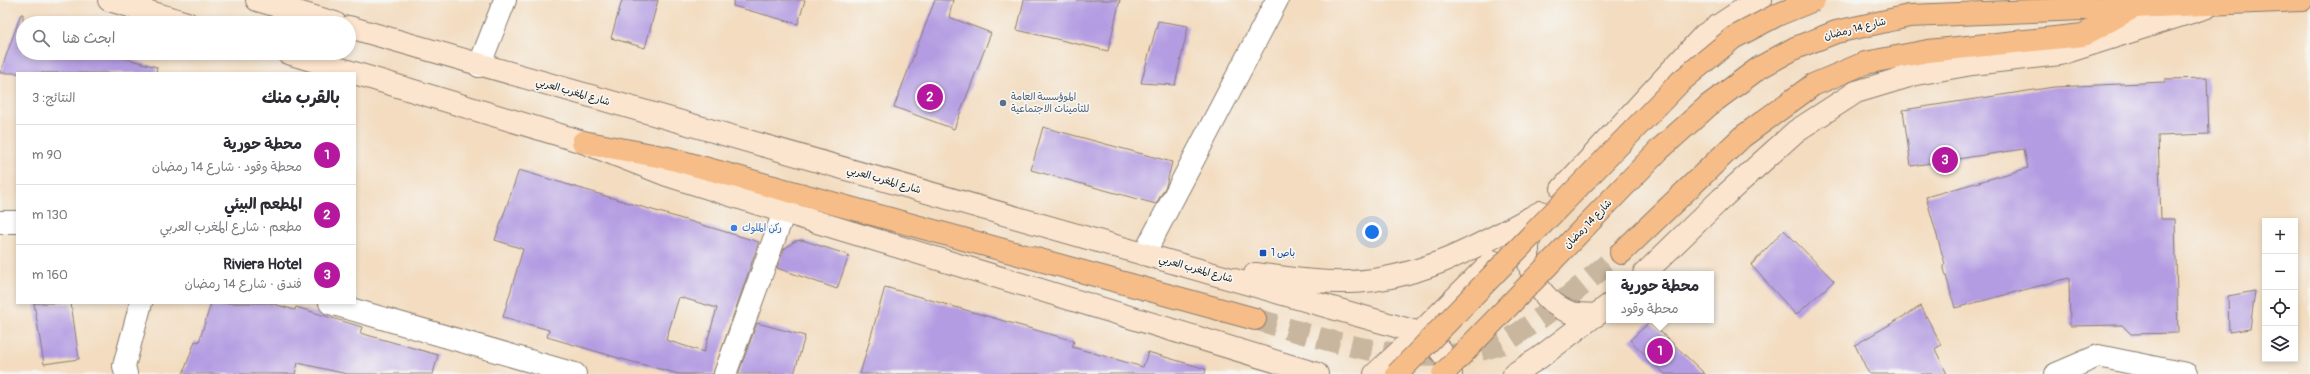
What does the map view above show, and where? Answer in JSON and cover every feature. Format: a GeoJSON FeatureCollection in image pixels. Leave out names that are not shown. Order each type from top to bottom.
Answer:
{"type":"FeatureCollection","features":[{"type":"Feature","properties":{"kind":"main road"},"geometry":{"type":"LineString","coordinates":[[109,0],[163,16]]}},
{"type":"Feature","properties":{"kind":"main road"},"geometry":{"type":"LineString","coordinates":[[257,0],[311,16]]}},
{"type":"Feature","properties":{"kind":"main road"},"geometry":{"type":"LineString","coordinates":[[1375,374],[1420,333],[1540,212],[1704,35],[1748,6],[1761,0]]}},
{"type":"Feature","properties":{"kind":"main road"},"geometry":{"type":"LineString","coordinates":[[1397,374],[1680,82],[1733,38],[1777,15],[1814,0]]}},
{"type":"Feature","properties":{"kind":"main road","name":"شارع 14 رمضان"},"geometry":{"type":"LineString","coordinates":[[1443,374],[1660,150],[1709,105],[1760,68],[1795,48],[1836,32],[1909,16],[2302,0]]}},
{"type":"Feature","properties":{"kind":"main road"},"geometry":{"type":"LineString","coordinates":[[1647,271],[1721,199],[1796,131],[1856,92],[1916,74],[1972,64],[2060,54],[2217,4]]}},
{"type":"Feature","properties":{"kind":"main road"},"geometry":{"type":"LineString","coordinates":[[1621,252],[1742,137],[1813,85],[1865,63],[1928,51],[2083,35],[2132,8]]}},
{"type":"Feature","properties":{"kind":"main road","name":"شارع المغرب العربي"},"geometry":{"type":"LineString","coordinates":[[356,29],[479,66],[1420,333],[1440,347],[1450,365],[1450,374]]}},
{"type":"Feature","properties":{"kind":"main road"},"geometry":{"type":"LineString","coordinates":[[311,60],[351,72]]}},
{"type":"Feature","properties":{"kind":"main road"},"geometry":{"type":"LineString","coordinates":[[356,74],[583,142],[667,175],[784,212],[1293,370],[1317,374]]}},
{"type":"Feature","properties":{"kind":"main road"},"geometry":{"type":"LineString","coordinates":[[583,142],[676,160],[1255,319]]}},
{"type":"Feature","properties":{"kind":"main road"},"geometry":{"type":"LineString","coordinates":[[1184,265],[1314,282],[1349,282],[1384,279],[1419,271],[1468,252],[1540,212]]}},
{"type":"Feature","properties":{"kind":"main road"},"geometry":{"type":"LineString","coordinates":[[1540,212],[1530,234],[1528,258],[1535,282],[1550,301],[1572,312],[1603,310]]}},
{"type":"Feature","properties":{"kind":"main road"},"geometry":{"type":"LineString","coordinates":[[1514,374],[1535,366],[1603,310]]}},
{"type":"Feature","properties":{"kind":"street"},"geometry":{"type":"LineString","coordinates":[[479,66],[505,0]]}},
{"type":"Feature","properties":{"kind":"street"},"geometry":{"type":"LineString","coordinates":[[1144,254],[1277,0]]}},
{"type":"Feature","properties":{"kind":"street"},"geometry":{"type":"LineString","coordinates":[[725,374],[784,212]]}},
{"type":"Feature","properties":{"kind":"street"},"geometry":{"type":"LineString","coordinates":[[0,222],[16,222]]}},
{"type":"Feature","properties":{"kind":"street"},"geometry":{"type":"LineString","coordinates":[[126,374],[124,366],[141,304]]}},
{"type":"Feature","properties":{"kind":"street"},"geometry":{"type":"LineString","coordinates":[[333,304],[567,373]]}},
{"type":"Feature","properties":{"kind":"street"},"geometry":{"type":"LineString","coordinates":[[2056,374],[2098,356],[2186,374]]}},
{"type":"Feature","properties":{"kind":"building"},"geometry":{"type":"Polygon","coordinates":[[[622,0],[658,0],[645,48],[611,38],[622,0]]]}},
{"type":"Feature","properties":{"kind":"building"},"geometry":{"type":"Polygon","coordinates":[[[734,0],[805,0],[798,24],[733,6],[734,0]]]}},
{"type":"Feature","properties":{"kind":"building"},"geometry":{"type":"Polygon","coordinates":[[[935,0],[953,0],[949,17],[991,33],[954,129],[894,107],[935,0]]]}},
{"type":"Feature","properties":{"kind":"building"},"geometry":{"type":"Polygon","coordinates":[[[1024,0],[1120,0],[1108,51],[1017,30],[1024,0]]]}},
{"type":"Feature","properties":{"kind":"building"},"geometry":{"type":"Polygon","coordinates":[[[1158,21],[1188,26],[1175,85],[1141,83],[1158,21]]]}},
{"type":"Feature","properties":{"kind":"building"},"geometry":{"type":"Polygon","coordinates":[[[16,28],[16,60],[131,60],[157,67],[156,72],[0,73],[16,28]]]}},
{"type":"Feature","properties":{"kind":"building"},"geometry":{"type":"Polygon","coordinates":[[[2207,78],[2209,134],[2158,136],[2161,219],[2175,219],[2178,333],[2131,334],[2122,325],[2070,326],[2069,278],[1955,308],[1943,265],[1945,264],[1926,197],[2028,168],[2024,149],[1911,166],[1903,110],[2054,87],[2165,82],[2165,79],[2207,78]]]}},
{"type":"Feature","properties":{"kind":"building"},"geometry":{"type":"Polygon","coordinates":[[[1043,127],[1172,162],[1166,186],[1156,204],[1031,170],[1043,127]]]}},
{"type":"Feature","properties":{"kind":"building"},"geometry":{"type":"Polygon","coordinates":[[[519,170],[759,242],[713,374],[679,374],[547,337],[549,330],[503,317],[523,249],[495,240],[519,170]],[[679,297],[666,340],[704,352],[717,308],[679,297]]]}},
{"type":"Feature","properties":{"kind":"building"},"geometry":{"type":"Polygon","coordinates":[[[1784,230],[1834,281],[1796,315],[1751,265],[1784,230]]]}},
{"type":"Feature","properties":{"kind":"building"},"geometry":{"type":"Polygon","coordinates":[[[802,240],[849,255],[837,289],[777,268],[784,249],[795,241],[802,240]]]}},
{"type":"Feature","properties":{"kind":"building"},"geometry":{"type":"Polygon","coordinates":[[[885,287],[1074,341],[1072,347],[1143,367],[1148,352],[1206,369],[1205,374],[860,374],[885,287]]]}},
{"type":"Feature","properties":{"kind":"building"},"geometry":{"type":"Polygon","coordinates":[[[2255,291],[2250,329],[2229,332],[2228,296],[2255,291]]]}},
{"type":"Feature","properties":{"kind":"building"},"geometry":{"type":"Polygon","coordinates":[[[34,304],[71,304],[79,359],[44,364],[34,304]]]}},
{"type":"Feature","properties":{"kind":"building"},"geometry":{"type":"Polygon","coordinates":[[[211,304],[274,304],[295,310],[296,307],[362,327],[360,333],[438,355],[433,374],[347,374],[298,363],[295,374],[183,374],[195,341],[199,342],[211,304]]]}},
{"type":"Feature","properties":{"kind":"building"},"geometry":{"type":"Polygon","coordinates":[[[1921,306],[1941,345],[1935,349],[1947,374],[1869,374],[1855,345],[1921,306]]]}},
{"type":"Feature","properties":{"kind":"building"},"geometry":{"type":"Polygon","coordinates":[[[757,323],[805,336],[794,374],[738,374],[757,323]]]}},
{"type":"Feature","properties":{"kind":"building"},"geometry":{"type":"Polygon","coordinates":[[[1649,323],[1651,323],[1705,374],[1665,374],[1630,340],[1649,323]]]}},
{"type":"Feature","properties":{"kind":"tunnel"},"geometry":{"type":"LineString","coordinates":[[1255,319],[1316,337],[1378,351],[1410,355],[1441,356],[1472,352],[1503,343],[1512,338],[1550,311],[1621,253]]}},
{"type":"Feature","properties":{"kind":"place","name":"المطعم البيئي"},"geometry":{"type":"Point","coordinates":[930,97]}},
{"type":"Feature","properties":{"kind":"place","name":"الموؤسسة العامة للتأمينات الاجتماعية"},"geometry":{"type":"Point","coordinates":[1003,103]}},
{"type":"Feature","properties":{"kind":"place","name":"Riviera Hotel"},"geometry":{"type":"Point","coordinates":[1945,160]}},
{"type":"Feature","properties":{"kind":"place","name":"ركن الملوك"},"geometry":{"type":"Point","coordinates":[734,228]}},
{"type":"Feature","properties":{"kind":"place","name":"باص 1"},"geometry":{"type":"Point","coordinates":[1263,253]}},
{"type":"Feature","properties":{"kind":"place","name":"محطة حورية"},"geometry":{"type":"Point","coordinates":[1660,351]}}]}
